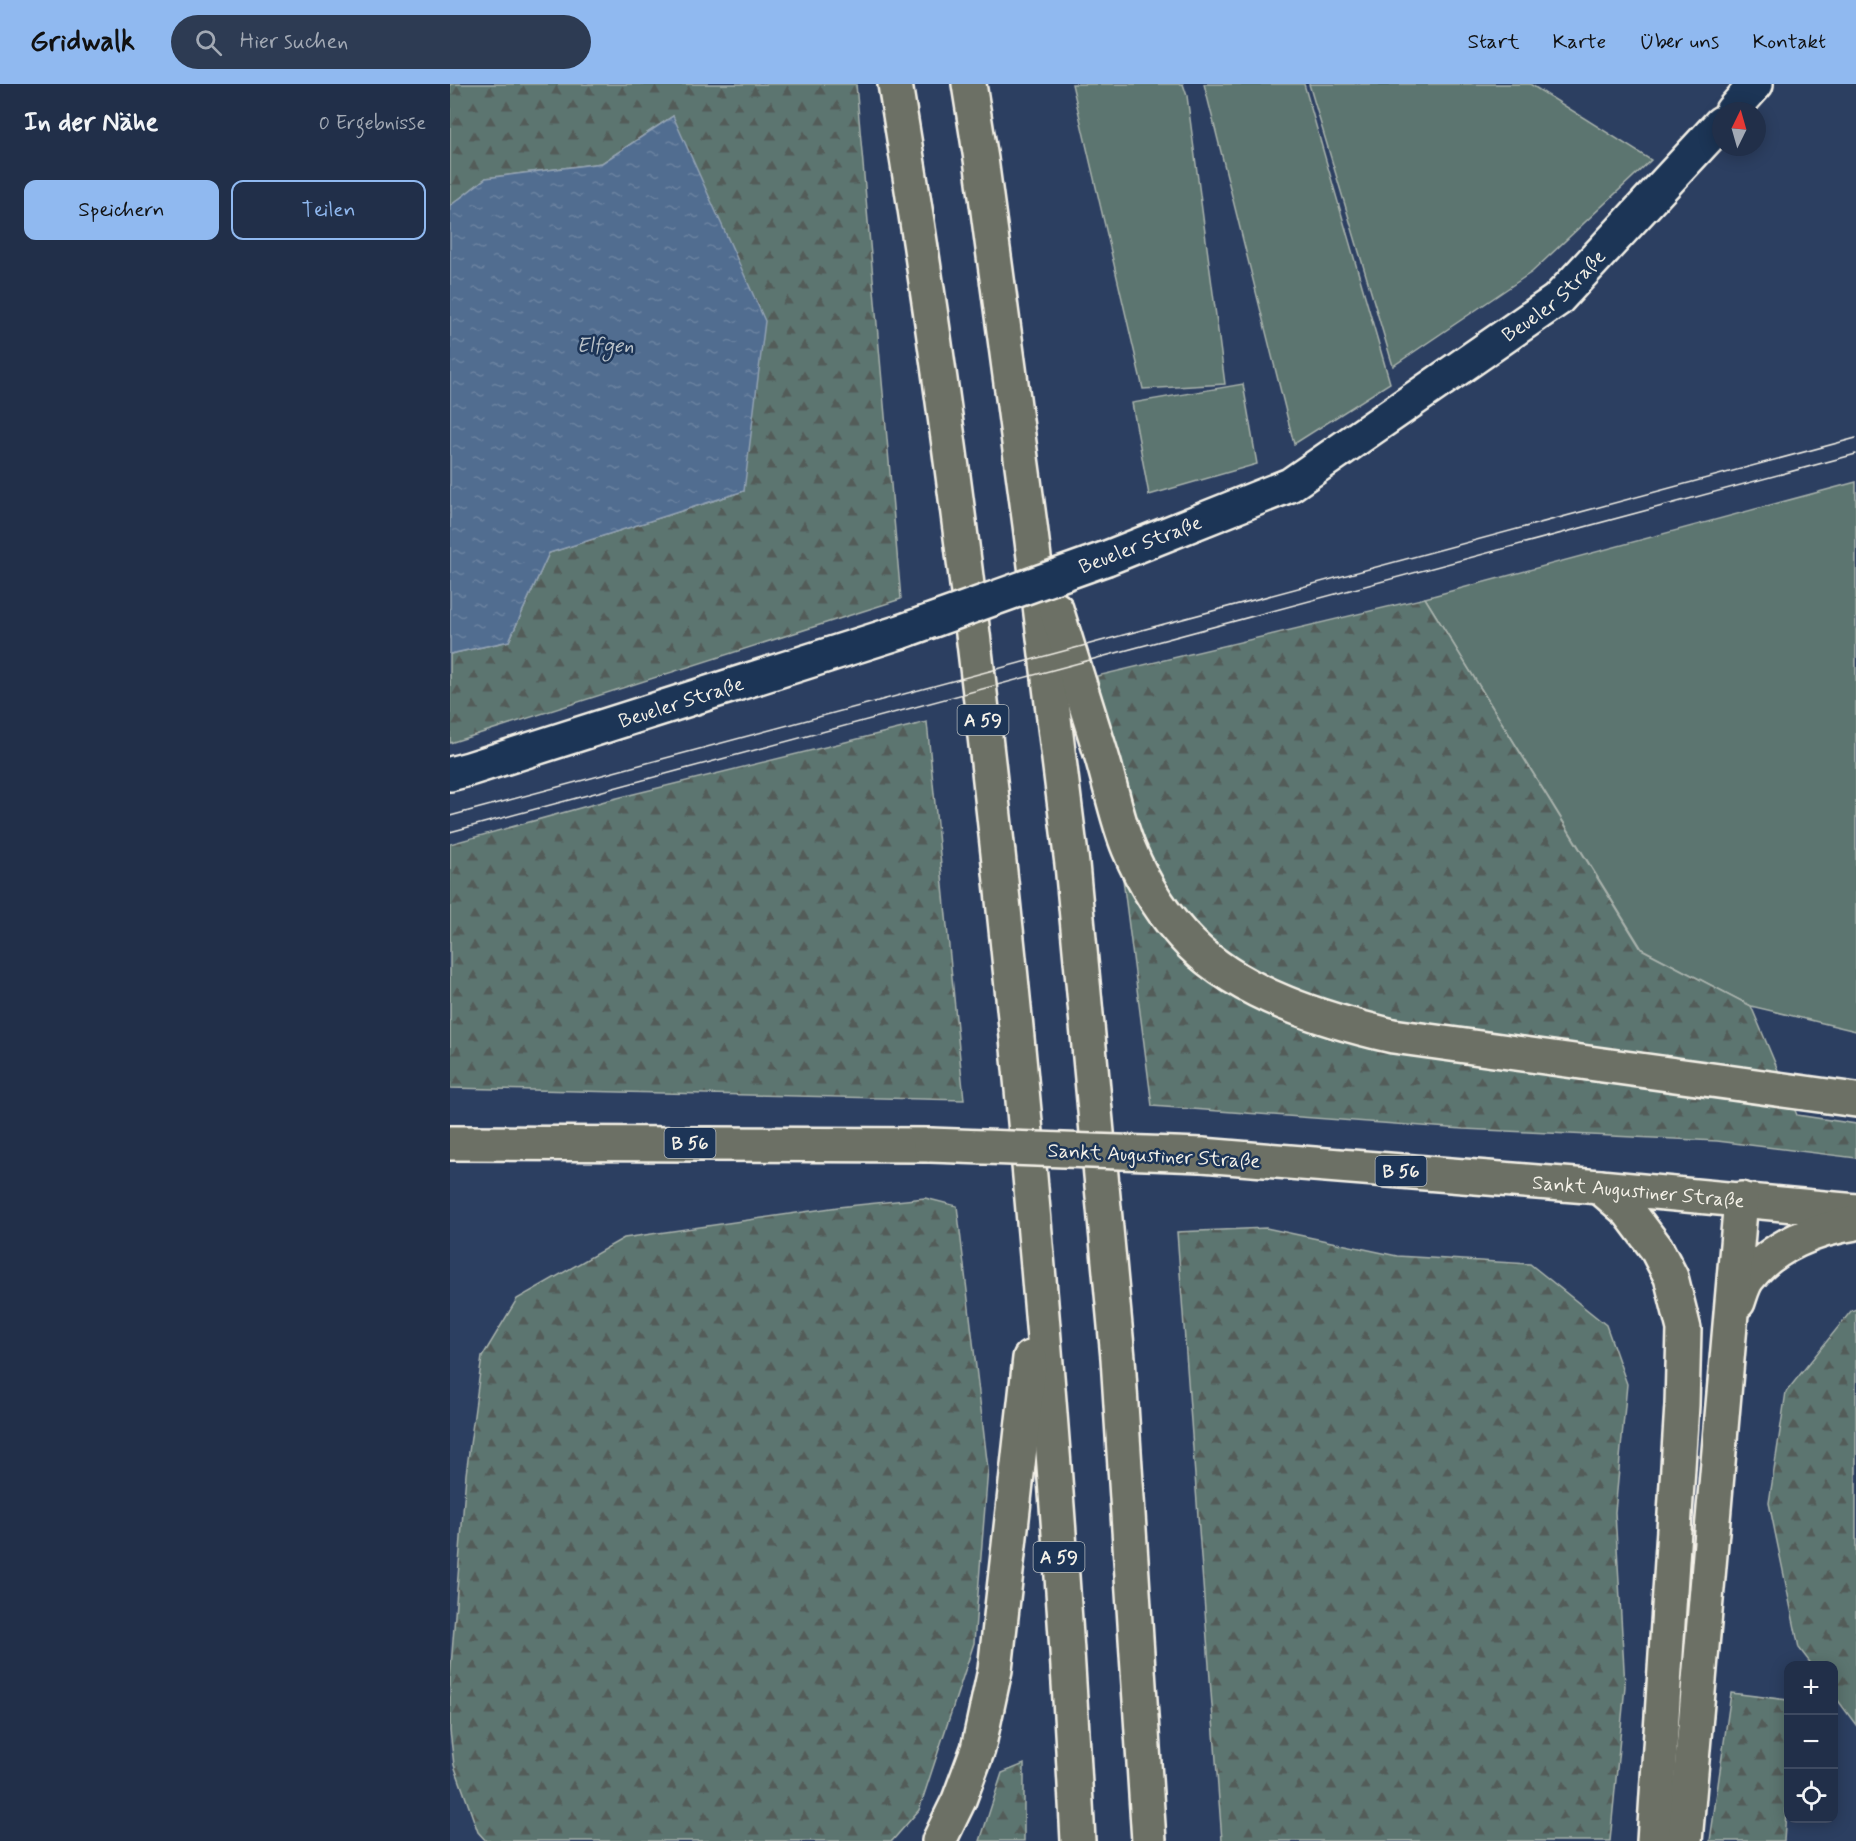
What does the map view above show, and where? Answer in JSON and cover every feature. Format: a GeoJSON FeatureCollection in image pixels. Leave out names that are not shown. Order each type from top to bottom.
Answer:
{"type":"FeatureCollection","features":[{"type":"Feature","properties":{"kind":"main road","name":"A 59"},"geometry":{"type":"LineString","coordinates":[[895,84],[948,431],[1000,867],[1039,1273],[1078,1841]]}},
{"type":"Feature","properties":{"kind":"main road"},"geometry":{"type":"LineString","coordinates":[[969,84],[983,171],[1030,525],[1072,864],[1116,1335],[1149,1841]]}},
{"type":"Feature","properties":{"kind":"main road"},"geometry":{"type":"LineString","coordinates":[[1030,525],[1129,849],[1169,919],[1192,945],[1222,969],[1263,994],[1299,1009],[1345,1025],[1392,1036],[1856,1100]]}},
{"type":"Feature","properties":{"kind":"main road","name":"Sankt Augustiner Straße"},"geometry":{"type":"LineString","coordinates":[[450,1143],[930,1145],[1202,1155],[1741,1199],[1856,1211]]}},
{"type":"Feature","properties":{"kind":"main road"},"geometry":{"type":"LineString","coordinates":[[1600,1187],[1629,1212],[1656,1248],[1671,1277],[1684,1329],[1682,1405],[1654,1841]]}},
{"type":"Feature","properties":{"kind":"main road"},"geometry":{"type":"LineString","coordinates":[[1685,1841],[1741,1199]]}},
{"type":"Feature","properties":{"kind":"main road"},"geometry":{"type":"LineString","coordinates":[[1731,1318],[1747,1279],[1766,1258],[1783,1247],[1837,1226],[1856,1223]]}},
{"type":"Feature","properties":{"kind":"main road"},"geometry":{"type":"LineString","coordinates":[[939,1841],[959,1800],[978,1749],[995,1670],[1039,1273]]}},
{"type":"Feature","properties":{"kind":"street"},"geometry":{"type":"LineString","coordinates":[[1740,102],[1756,84]]}},
{"type":"Feature","properties":{"kind":"street","name":"Beueler Straße"},"geometry":{"type":"LineString","coordinates":[[450,774],[469,770],[900,632],[1107,558],[1290,485],[1557,300],[1712,133]]}},
{"type":"Feature","properties":{"kind":"green space"},"geometry":{"type":"Polygon","coordinates":[[[450,84],[856,84],[901,599],[450,743],[450,654],[509,641],[549,553],[744,491],[673,116],[602,163],[486,178],[450,206],[450,84]]]}},
{"type":"Feature","properties":{"kind":"green space"},"geometry":{"type":"Polygon","coordinates":[[[1072,84],[1183,84],[1187,96],[1225,384],[1143,389],[1072,84]]]}},
{"type":"Feature","properties":{"kind":"green space"},"geometry":{"type":"Polygon","coordinates":[[[1204,84],[1304,84],[1390,383],[1294,444],[1204,84]]]}},
{"type":"Feature","properties":{"kind":"green space"},"geometry":{"type":"Polygon","coordinates":[[[1309,84],[1530,84],[1651,160],[1532,272],[1393,366],[1309,84]]]}},
{"type":"Feature","properties":{"kind":"green space"},"geometry":{"type":"Polygon","coordinates":[[[1243,384],[1257,464],[1149,495],[1132,403],[1243,384]]]}},
{"type":"Feature","properties":{"kind":"green space"},"geometry":{"type":"Polygon","coordinates":[[[1856,482],[1856,1031],[1751,1006],[1642,949],[1425,598],[1856,482]]]}},
{"type":"Feature","properties":{"kind":"green space"},"geometry":{"type":"Polygon","coordinates":[[[1425,598],[1641,949],[1751,1006],[1797,1115],[1856,1124],[1856,1158],[1717,1141],[1463,1129],[1152,1106],[1097,676],[1425,598]]]}},
{"type":"Feature","properties":{"kind":"green space"},"geometry":{"type":"Polygon","coordinates":[[[927,722],[964,1100],[450,1088],[450,844],[605,801],[927,722]]]}},
{"type":"Feature","properties":{"kind":"green space"},"geometry":{"type":"Polygon","coordinates":[[[925,1198],[957,1206],[988,1469],[974,1643],[919,1810],[892,1841],[486,1841],[478,1832],[454,1765],[450,1731],[450,1679],[466,1474],[482,1357],[517,1299],[624,1238],[838,1207],[925,1198]]]}},
{"type":"Feature","properties":{"kind":"green space"},"geometry":{"type":"Polygon","coordinates":[[[1266,1228],[1397,1256],[1530,1264],[1606,1325],[1627,1384],[1615,1512],[1625,1686],[1610,1841],[1222,1841],[1177,1232],[1266,1228]]]}},
{"type":"Feature","properties":{"kind":"green space"},"geometry":{"type":"Polygon","coordinates":[[[1856,1309],[1856,1725],[1838,1700],[1838,1661],[1809,1661],[1799,1648],[1769,1503],[1786,1392],[1851,1311],[1856,1309]]]}},
{"type":"Feature","properties":{"kind":"green space"},"geometry":{"type":"Polygon","coordinates":[[[1731,1693],[1784,1700],[1784,1841],[1710,1841],[1731,1693]]]}},
{"type":"Feature","properties":{"kind":"green space"},"geometry":{"type":"Polygon","coordinates":[[[1024,1764],[1024,1841],[980,1841],[1002,1773],[1024,1764]]]}},
{"type":"Feature","properties":{"kind":"water","name":"Elfgen"},"geometry":{"type":"Polygon","coordinates":[[[673,116],[765,321],[744,491],[549,553],[509,641],[450,654],[450,206],[486,178],[602,163],[673,116]]]}},
{"type":"Feature","properties":{"kind":"tram line"},"geometry":{"type":"LineString","coordinates":[[450,816],[1856,438]]}},
{"type":"Feature","properties":{"kind":"tram line"},"geometry":{"type":"LineString","coordinates":[[450,832],[1856,454]]}}]}
